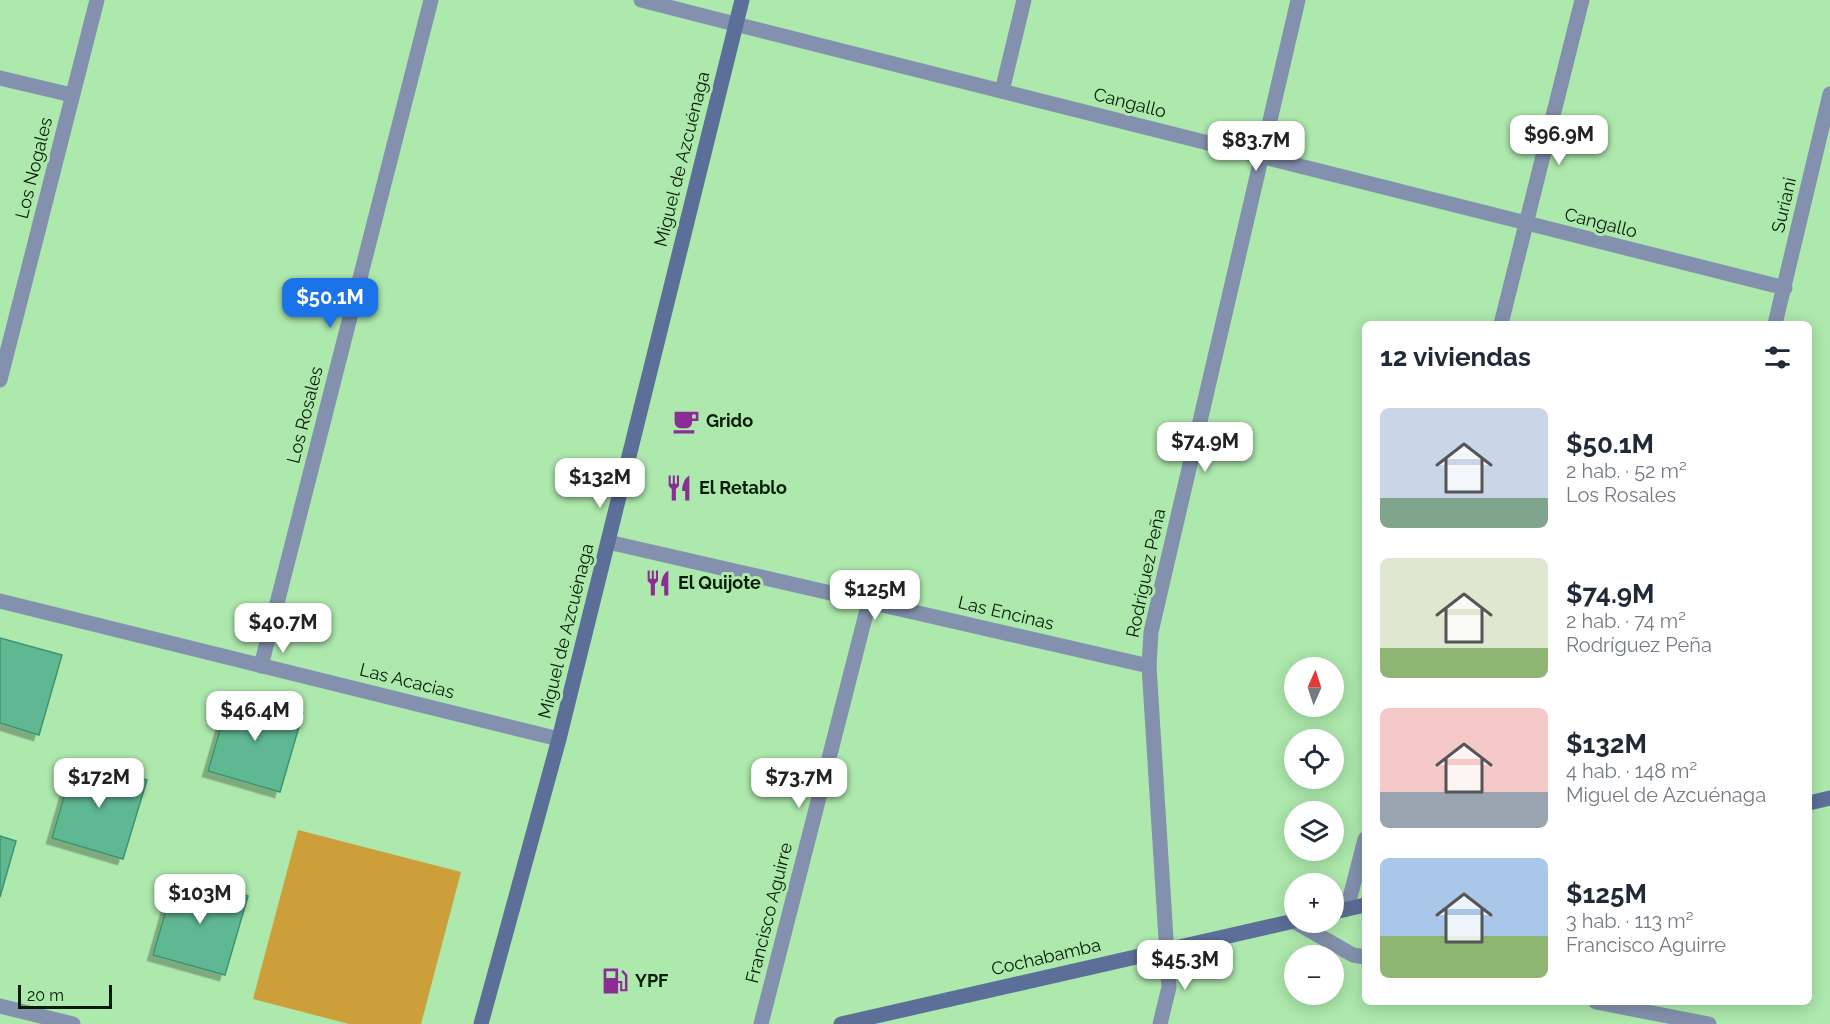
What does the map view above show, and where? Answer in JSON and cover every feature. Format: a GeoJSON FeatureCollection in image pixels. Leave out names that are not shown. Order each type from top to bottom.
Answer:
{"type":"FeatureCollection","features":[{"type":"Feature","properties":{"kind":"main road","name":"Miguel de Azcuénaga"},"geometry":{"type":"LineString","coordinates":[[481,1024],[559,739],[742,0]]}},
{"type":"Feature","properties":{"kind":"main road"},"geometry":{"type":"LineString","coordinates":[[1812,802],[1830,798]]}},
{"type":"Feature","properties":{"kind":"main road"},"geometry":{"type":"LineString","coordinates":[[1344,909],[1362,905]]}},
{"type":"Feature","properties":{"kind":"main road","name":"Cochabamba"},"geometry":{"type":"LineString","coordinates":[[843,1024],[1284,924]]}},
{"type":"Feature","properties":{"kind":"street","name":"Los Nogales"},"geometry":{"type":"LineString","coordinates":[[0,380],[5,345],[97,0]]}},
{"type":"Feature","properties":{"kind":"street","name":"Los Rosales"},"geometry":{"type":"LineString","coordinates":[[261,666],[431,0]]}},
{"type":"Feature","properties":{"kind":"street","name":"Cangallo"},"geometry":{"type":"LineString","coordinates":[[641,0],[1785,288]]}},
{"type":"Feature","properties":{"kind":"street"},"geometry":{"type":"LineString","coordinates":[[1002,91],[1024,0]]}},
{"type":"Feature","properties":{"kind":"street","name":"Rodríguez Peña"},"geometry":{"type":"LineString","coordinates":[[1160,1024],[1169,987],[1149,666],[1151,632],[1298,0]]}},
{"type":"Feature","properties":{"kind":"street"},"geometry":{"type":"LineString","coordinates":[[1502,321],[1528,224],[1582,0]]}},
{"type":"Feature","properties":{"kind":"street"},"geometry":{"type":"LineString","coordinates":[[0,78],[72,95]]}},
{"type":"Feature","properties":{"kind":"street","name":"Suriani"},"geometry":{"type":"LineString","coordinates":[[1776,321],[1830,94]]}},
{"type":"Feature","properties":{"kind":"street","name":"Las Encinas"},"geometry":{"type":"LineString","coordinates":[[608,542],[1149,666]]}},
{"type":"Feature","properties":{"kind":"street","name":"Las Acacias"},"geometry":{"type":"LineString","coordinates":[[0,601],[559,739]]}},
{"type":"Feature","properties":{"kind":"street","name":"Francisco Aguirre"},"geometry":{"type":"LineString","coordinates":[[761,1024],[869,602]]}},
{"type":"Feature","properties":{"kind":"street"},"geometry":{"type":"LineString","coordinates":[[1344,899],[1362,848]]}},
{"type":"Feature","properties":{"kind":"street"},"geometry":{"type":"LineString","coordinates":[[1314,933],[1353,955],[1362,956]]}},
{"type":"Feature","properties":{"kind":"street"},"geometry":{"type":"LineString","coordinates":[[0,1005],[73,1024]]}},
{"type":"Feature","properties":{"kind":"street"},"geometry":{"type":"LineString","coordinates":[[1611,1005],[1709,1024]]}},
{"type":"Feature","properties":{"kind":"shaded area"},"geometry":{"type":"Polygon","coordinates":[[[298,830],[461,872],[421,1024],[349,1024],[253,999],[298,830]]]}},
{"type":"Feature","properties":{"kind":"building"},"geometry":{"type":"Polygon","coordinates":[[[0,638],[62,655],[39,735],[0,723],[0,638]]]}},
{"type":"Feature","properties":{"kind":"building"},"geometry":{"type":"Polygon","coordinates":[[[231,692],[303,713],[280,792],[208,771],[231,692]]]}},
{"type":"Feature","properties":{"kind":"building"},"geometry":{"type":"Polygon","coordinates":[[[75,759],[147,780],[123,859],[52,838],[75,759]]]}},
{"type":"Feature","properties":{"kind":"building"},"geometry":{"type":"Polygon","coordinates":[[[0,836],[16,841],[0,897],[0,836]]]}},
{"type":"Feature","properties":{"kind":"building"},"geometry":{"type":"Polygon","coordinates":[[[176,875],[248,896],[225,975],[153,955],[176,875]]]}},
{"type":"Feature","properties":{"kind":"place","name":"Grido"},"geometry":{"type":"Point","coordinates":[686,421]}},
{"type":"Feature","properties":{"kind":"place","name":"El Retablo"},"geometry":{"type":"Point","coordinates":[679,488]}},
{"type":"Feature","properties":{"kind":"place","name":"El Quijote"},"geometry":{"type":"Point","coordinates":[658,583]}},
{"type":"Feature","properties":{"kind":"place","name":"YPF"},"geometry":{"type":"Point","coordinates":[615,981]}}]}
